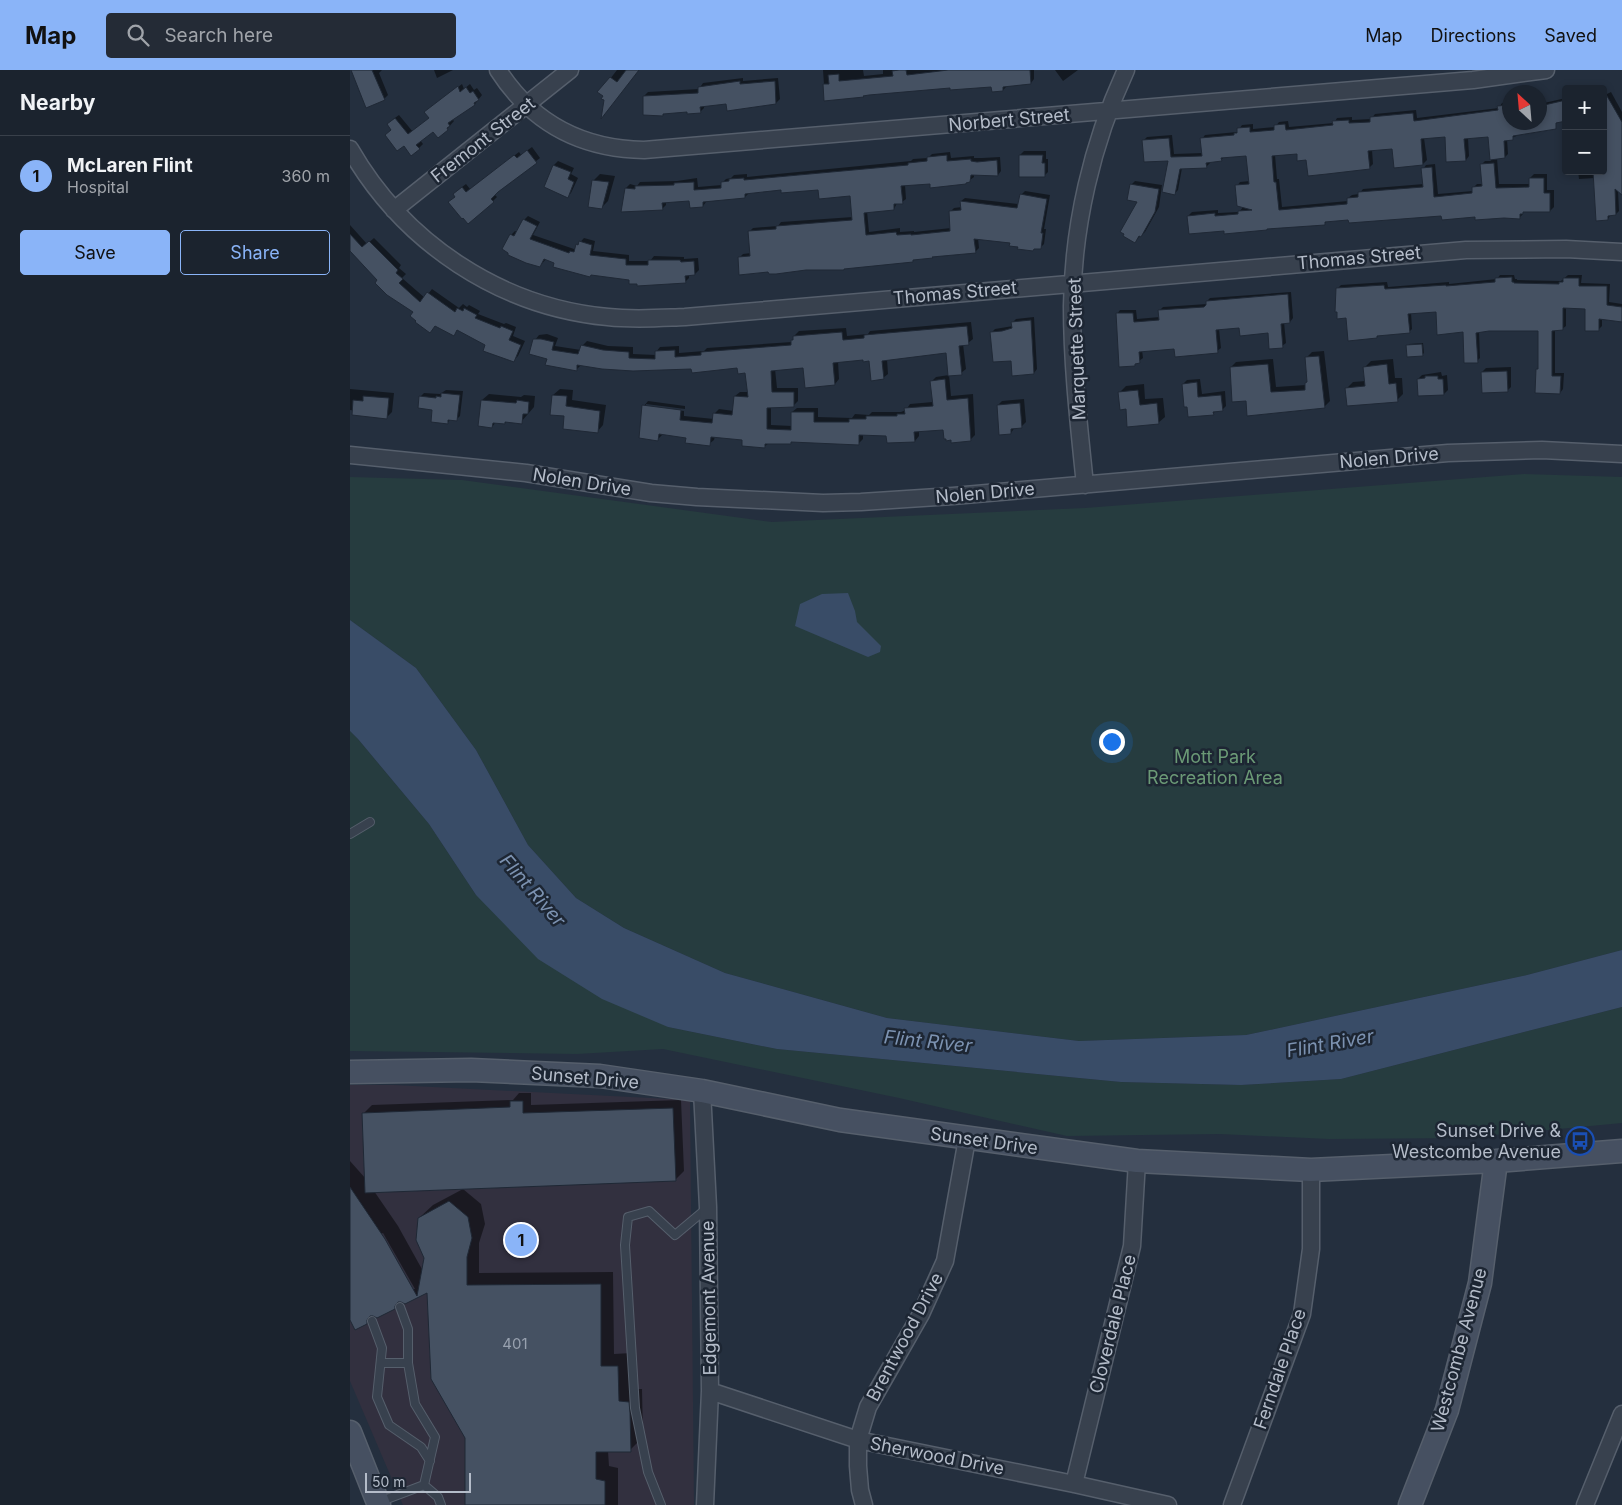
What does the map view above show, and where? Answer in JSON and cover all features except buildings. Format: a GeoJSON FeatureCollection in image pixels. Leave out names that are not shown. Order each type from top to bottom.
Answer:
{"type":"FeatureCollection","features":[{"type":"Feature","properties":{"kind":"street","name":"Norbert Street"},"geometry":{"type":"LineString","coordinates":[[498,70],[526,106],[548,122],[584,141],[617,149],[644,150],[1473,80],[1546,70]]}},
{"type":"Feature","properties":{"kind":"street","name":"Fremont Street"},"geometry":{"type":"LineString","coordinates":[[394,210],[570,70]]}},
{"type":"Feature","properties":{"kind":"street","name":"Marquette Street"},"geometry":{"type":"LineString","coordinates":[[1085,485],[1075,364],[1073,283],[1084,199],[1092,163],[1126,70]]}},
{"type":"Feature","properties":{"kind":"street","name":"Thomas Street"},"geometry":{"type":"LineString","coordinates":[[350,149],[368,177],[394,210],[420,236],[462,267],[496,286],[517,295],[560,309],[609,317],[648,319],[685,317],[1466,250],[1566,249],[1622,252]]}},
{"type":"Feature","properties":{"kind":"street","name":"Nolen Drive"},"geometry":{"type":"LineString","coordinates":[[350,455],[526,473],[652,493],[759,501],[861,502],[1085,485],[1448,453],[1542,450],[1622,454]]}},
{"type":"Feature","properties":{"kind":"street","name":"Sunset Drive"},"geometry":{"type":"LineString","coordinates":[[350,1072],[471,1070],[591,1076],[702,1091],[840,1120],[1137,1161],[1311,1170],[1496,1161],[1622,1151]]}},
{"type":"Feature","properties":{"kind":"street","name":"Edgemont Avenue"},"geometry":{"type":"LineString","coordinates":[[702,1091],[708,1207],[710,1391],[705,1505]]}},
{"type":"Feature","properties":{"kind":"street","name":"Brentwood Drive"},"geometry":{"type":"LineString","coordinates":[[864,1505],[858,1474],[858,1440],[868,1407],[921,1314],[945,1261],[967,1139]]}},
{"type":"Feature","properties":{"kind":"street","name":"Cloverdale Place"},"geometry":{"type":"LineString","coordinates":[[1074,1484],[1132,1246],[1137,1161]]}},
{"type":"Feature","properties":{"kind":"street","name":"Westcombe Avenue"},"geometry":{"type":"LineString","coordinates":[[1410,1505],[1448,1410],[1480,1283],[1496,1161]]}},
{"type":"Feature","properties":{"kind":"street","name":"Ferndale Place"},"geometry":{"type":"LineString","coordinates":[[1232,1505],[1302,1314],[1311,1248],[1311,1170]]}},
{"type":"Feature","properties":{"kind":"street","name":"Sherwood Drive"},"geometry":{"type":"LineString","coordinates":[[710,1391],[858,1440],[1168,1505]]}},
{"type":"Feature","properties":{"kind":"street"},"geometry":{"type":"LineString","coordinates":[[1586,1505],[1622,1414]]}},
{"type":"Feature","properties":{"kind":"street"},"geometry":{"type":"LineString","coordinates":[[350,1432],[376,1504]]}},
{"type":"Feature","properties":{"kind":"lane"},"geometry":{"type":"LineString","coordinates":[[350,834],[370,822]]}},
{"type":"Feature","properties":{"kind":"lane"},"geometry":{"type":"LineString","coordinates":[[661,1505],[648,1472],[635,1408],[625,1246],[628,1217],[649,1211],[675,1235],[708,1207]]}},
{"type":"Feature","properties":{"kind":"lane"},"geometry":{"type":"LineString","coordinates":[[400,1306],[408,1329],[408,1364],[415,1404],[435,1437],[424,1485]]}},
{"type":"Feature","properties":{"kind":"lane"},"geometry":{"type":"LineString","coordinates":[[372,1321],[382,1348],[382,1363],[377,1397],[389,1425],[421,1447],[430,1461]]}},
{"type":"Feature","properties":{"kind":"lane"},"geometry":{"type":"LineString","coordinates":[[382,1363],[408,1364]]}},
{"type":"Feature","properties":{"kind":"lane"},"geometry":{"type":"LineString","coordinates":[[376,1504],[424,1485]]}},
{"type":"Feature","properties":{"kind":"lane"},"geometry":{"type":"LineString","coordinates":[[424,1485],[438,1497],[441,1505]]}},
{"type":"Feature","properties":{"kind":"shaded area"},"geometry":{"type":"Polygon","coordinates":[[[350,1085],[394,1085],[690,1100],[694,1505],[403,1505],[350,1381],[350,1085]]]}},
{"type":"Feature","properties":{"kind":"green space","name":"Mott Park Recreation Area"},"geometry":{"type":"Polygon","coordinates":[[[1524,474],[1622,477],[1622,950],[1527,975],[1246,1035],[1079,1041],[887,1018],[725,973],[624,928],[576,898],[528,845],[476,750],[416,668],[350,620],[350,477],[462,480],[772,522],[1085,508],[1524,474]]]}},
{"type":"Feature","properties":{"kind":"green space"},"geometry":{"type":"Polygon","coordinates":[[[350,731],[429,824],[476,895],[668,1027],[777,1049],[1121,1082],[1241,1085],[1341,1079],[1622,1007],[1622,1123],[1464,1138],[1329,1139],[1220,1134],[1067,1136],[899,1098],[663,1049],[577,1054],[350,1051],[350,731]]]}},
{"type":"Feature","properties":{"kind":"water"},"geometry":{"type":"Polygon","coordinates":[[[848,593],[857,622],[881,646],[880,652],[868,657],[795,626],[800,604],[822,594],[848,593]]]}},
{"type":"Feature","properties":{"kind":"water","name":"Flint River"},"geometry":{"type":"Polygon","coordinates":[[[350,620],[416,668],[476,750],[528,845],[576,898],[624,928],[725,973],[887,1018],[1079,1041],[1246,1035],[1527,975],[1622,950],[1622,1007],[1341,1079],[1241,1085],[1121,1082],[777,1049],[668,1027],[602,999],[538,959],[476,895],[429,824],[350,731],[350,620]]]}},
{"type":"Feature","properties":{"kind":"place","name":"Sunset Drive & Westcombe Avenue"},"geometry":{"type":"Point","coordinates":[1580,1141]}},
{"type":"Feature","properties":{"kind":"place","name":"McLaren Flint"},"geometry":{"type":"Point","coordinates":[521,1240]}}]}
